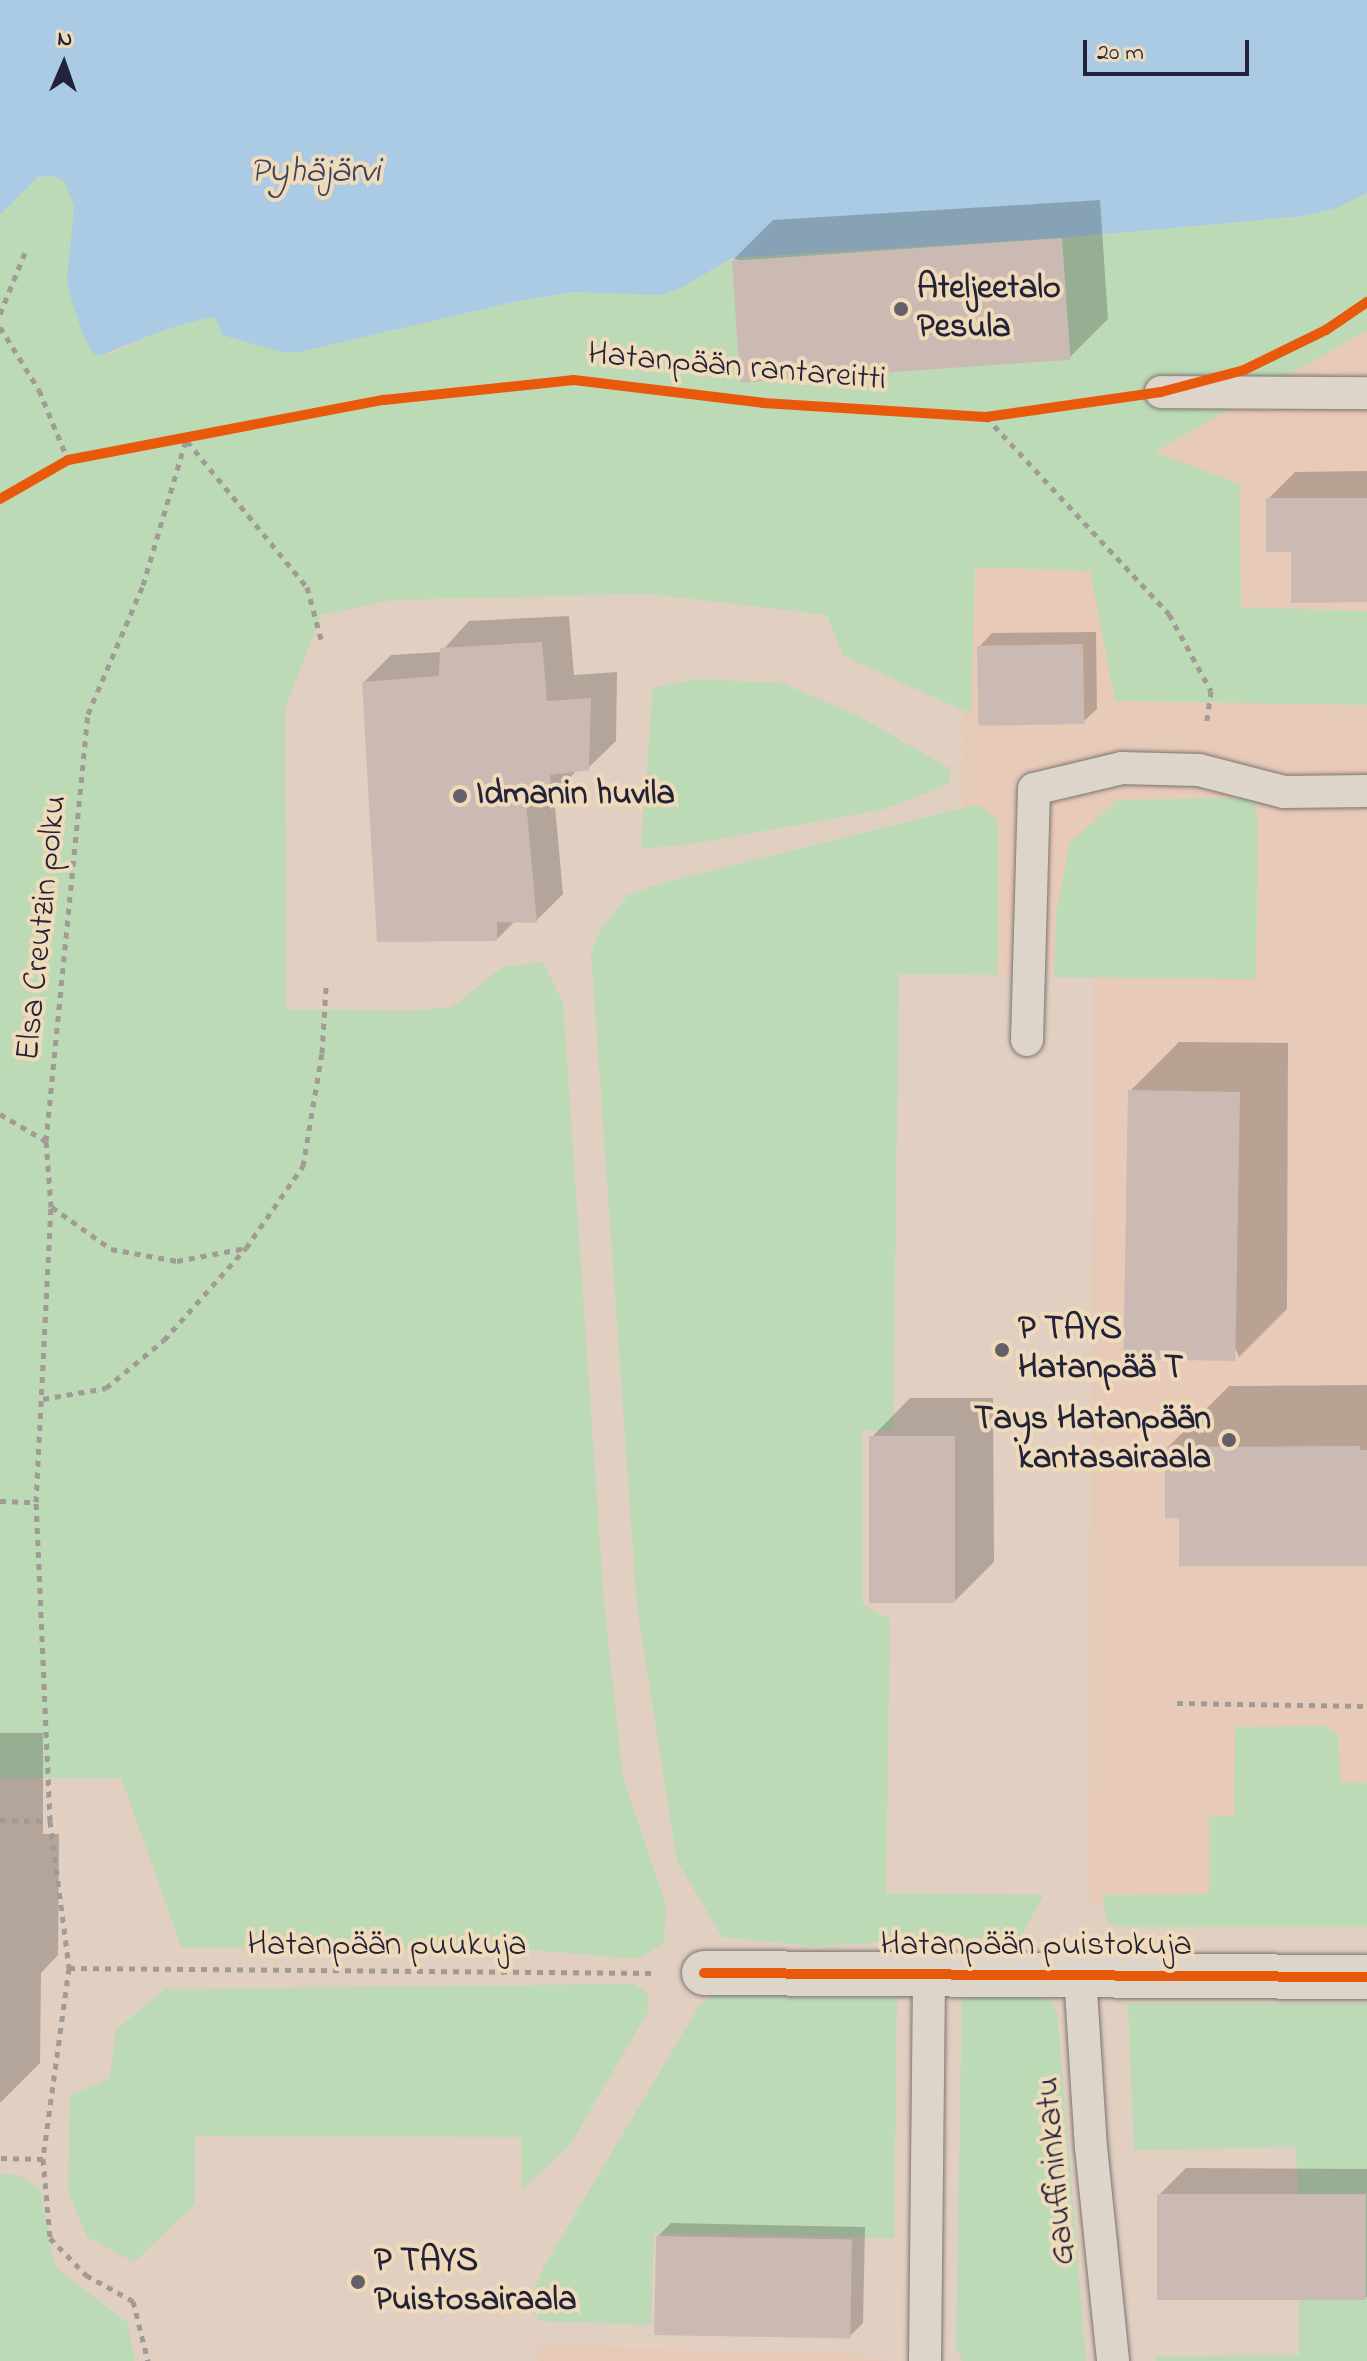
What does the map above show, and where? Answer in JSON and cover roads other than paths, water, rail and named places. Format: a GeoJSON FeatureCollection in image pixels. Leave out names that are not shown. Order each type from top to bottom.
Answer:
{"type":"FeatureCollection","features":[{"type":"Feature","properties":{"kind":"street","name":"Hatanpään puistokuja"},"geometry":{"type":"LineString","coordinates":[[704,1973],[1367,1977]]}},
{"type":"Feature","properties":{"kind":"lane"},"geometry":{"type":"LineString","coordinates":[[1161,392],[1367,393]]}},
{"type":"Feature","properties":{"kind":"lane"},"geometry":{"type":"LineString","coordinates":[[1027,1040],[1034,789],[1122,768],[1199,770],[1284,792],[1367,791]]}},
{"type":"Feature","properties":{"kind":"lane","name":"Gauffininkatu"},"geometry":{"type":"LineString","coordinates":[[1080,1974],[1091,2147],[1113,2361]]}},
{"type":"Feature","properties":{"kind":"lane"},"geometry":{"type":"LineString","coordinates":[[925,2361],[929,1975]]}},
{"type":"Feature","properties":{"kind":"water","name":"Pyhäjärvi"},"geometry":{"type":"Polygon","coordinates":[[[0,0],[1367,0],[1367,193],[1337,208],[1304,216],[1062,238],[732,258],[681,288],[661,295],[574,292],[518,301],[300,352],[282,352],[222,335],[216,319],[211,317],[167,329],[99,356],[93,353],[83,334],[71,300],[67,279],[74,206],[64,181],[52,176],[38,177],[0,215],[0,0]]]}},
{"type":"Feature","properties":{"kind":"place","name":"Ateljeetalo Pesula"},"geometry":{"type":"Point","coordinates":[901,309]}},
{"type":"Feature","properties":{"kind":"place","name":"Idmanin huvila"},"geometry":{"type":"Point","coordinates":[460,796]}},
{"type":"Feature","properties":{"kind":"place","name":"P TAYS Hatanpää T"},"geometry":{"type":"Point","coordinates":[1002,1350]}},
{"type":"Feature","properties":{"kind":"place","name":"Tays Hatanpään kantasairaala"},"geometry":{"type":"Point","coordinates":[1229,1440]}},
{"type":"Feature","properties":{"kind":"place","name":"P TAYS Puistosairaala"},"geometry":{"type":"Point","coordinates":[358,2282]}}]}
